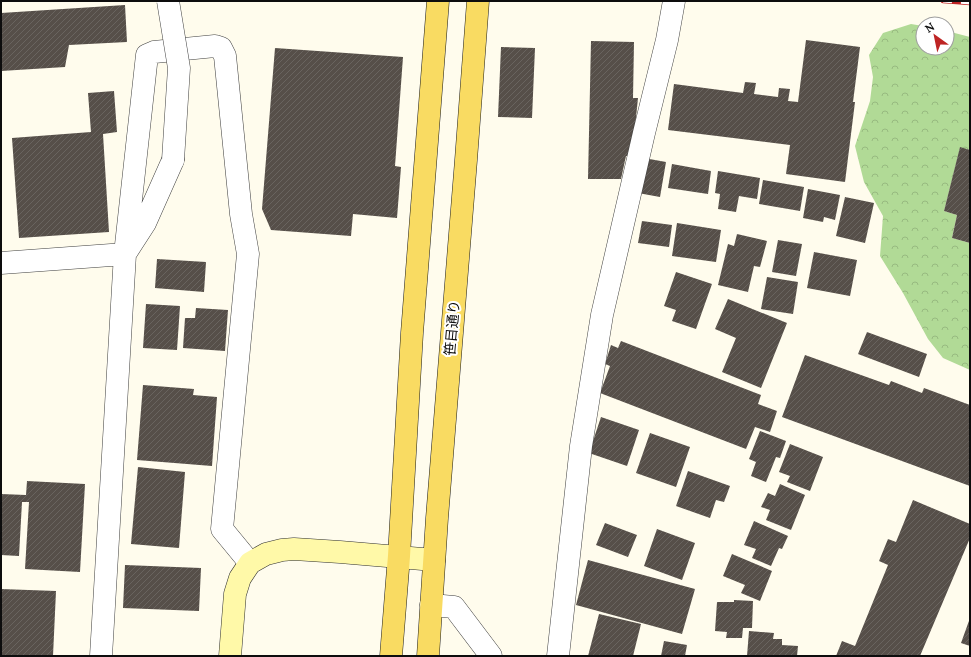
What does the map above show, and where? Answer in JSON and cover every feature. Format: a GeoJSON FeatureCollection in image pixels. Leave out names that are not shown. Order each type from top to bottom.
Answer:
{"type":"FeatureCollection","features":[{"type":"Feature","properties":{"kind":"main road"},"geometry":{"type":"LineString","coordinates":[[391,656],[399,556],[412,333],[438,1]]}},
{"type":"Feature","properties":{"kind":"main road","name":"笹目通り"},"geometry":{"type":"LineString","coordinates":[[428,656],[434,560],[478,1]]}},
{"type":"Feature","properties":{"kind":"street"},"geometry":{"type":"LineString","coordinates":[[126,254],[145,223],[173,160],[179,68],[168,1]]}},
{"type":"Feature","properties":{"kind":"street"},"geometry":{"type":"LineString","coordinates":[[558,656],[581,446],[602,315],[667,40],[674,1]]}},
{"type":"Feature","properties":{"kind":"street"},"geometry":{"type":"LineString","coordinates":[[101,656],[126,254],[147,55],[154,52],[215,46],[221,48],[225,56],[241,214],[248,254],[222,529],[250,563]]}},
{"type":"Feature","properties":{"kind":"street"},"geometry":{"type":"LineString","coordinates":[[1,262],[126,254]]}},
{"type":"Feature","properties":{"kind":"street"},"geometry":{"type":"LineString","coordinates":[[230,656],[235,594],[240,578],[250,563],[266,554],[282,550],[294,550],[399,556],[434,560]]}},
{"type":"Feature","properties":{"kind":"street"},"geometry":{"type":"LineString","coordinates":[[431,606],[454,607],[491,656]]}},
{"type":"Feature","properties":{"kind":"green space"},"geometry":{"type":"Polygon","coordinates":[[[911,24],[915,25],[915,56],[955,56],[955,33],[970,37],[970,150],[960,148],[944,211],[957,215],[952,238],[970,243],[970,370],[943,358],[928,339],[903,293],[880,256],[883,216],[864,182],[855,146],[870,101],[873,77],[869,55],[883,33],[911,24]]]}},
{"type":"Feature","properties":{"kind":"building"},"geometry":{"type":"Polygon","coordinates":[[[125,5],[127,42],[69,45],[65,67],[1,71],[1,13],[125,5]]]}},
{"type":"Feature","properties":{"kind":"building"},"geometry":{"type":"Polygon","coordinates":[[[806,40],[860,47],[845,182],[786,174],[790,145],[668,130],[674,84],[743,93],[745,82],[756,83],[754,94],[778,97],[779,88],[790,89],[788,101],[798,102],[806,40]]]}},
{"type":"Feature","properties":{"kind":"building"},"geometry":{"type":"Polygon","coordinates":[[[591,41],[634,42],[633,98],[638,98],[632,156],[626,156],[621,179],[588,179],[591,41]]]}},
{"type":"Feature","properties":{"kind":"building"},"geometry":{"type":"Polygon","coordinates":[[[501,47],[535,48],[532,118],[498,117],[501,47]]]}},
{"type":"Feature","properties":{"kind":"building"},"geometry":{"type":"Polygon","coordinates":[[[275,48],[403,57],[395,166],[401,167],[397,218],[353,214],[351,236],[271,230],[262,209],[275,48]]]}},
{"type":"Feature","properties":{"kind":"building"},"geometry":{"type":"Polygon","coordinates":[[[114,91],[117,132],[103,134],[109,232],[19,238],[12,138],[91,132],[88,93],[114,91]]]}},
{"type":"Feature","properties":{"kind":"building"},"geometry":{"type":"Polygon","coordinates":[[[960,147],[970,150],[970,243],[952,238],[957,215],[944,211],[960,147]]]}},
{"type":"Feature","properties":{"kind":"building"},"geometry":{"type":"Polygon","coordinates":[[[644,158],[666,162],[660,197],[638,193],[644,158]]]}},
{"type":"Feature","properties":{"kind":"building"},"geometry":{"type":"Polygon","coordinates":[[[672,164],[711,171],[708,194],[668,188],[672,164]]]}},
{"type":"Feature","properties":{"kind":"building"},"geometry":{"type":"Polygon","coordinates":[[[718,171],[760,178],[757,199],[739,196],[736,212],[718,209],[720,194],[715,193],[718,171]]]}},
{"type":"Feature","properties":{"kind":"building"},"geometry":{"type":"Polygon","coordinates":[[[763,180],[804,187],[800,211],[759,204],[763,180]]]}},
{"type":"Feature","properties":{"kind":"building"},"geometry":{"type":"Polygon","coordinates":[[[808,189],[840,195],[835,220],[824,217],[823,222],[803,218],[808,189]]]}},
{"type":"Feature","properties":{"kind":"building"},"geometry":{"type":"Polygon","coordinates":[[[845,197],[874,203],[865,243],[836,236],[845,197]]]}},
{"type":"Feature","properties":{"kind":"building"},"geometry":{"type":"Polygon","coordinates":[[[642,221],[672,225],[669,247],[638,243],[642,221]]]}},
{"type":"Feature","properties":{"kind":"building"},"geometry":{"type":"Polygon","coordinates":[[[677,223],[721,230],[716,262],[672,256],[677,223]]]}},
{"type":"Feature","properties":{"kind":"building"},"geometry":{"type":"Polygon","coordinates":[[[737,234],[767,241],[760,267],[754,266],[748,292],[718,285],[728,244],[734,246],[737,234]]]}},
{"type":"Feature","properties":{"kind":"building"},"geometry":{"type":"Polygon","coordinates":[[[778,240],[802,244],[796,276],[772,272],[778,240]]]}},
{"type":"Feature","properties":{"kind":"building"},"geometry":{"type":"Polygon","coordinates":[[[814,252],[857,260],[850,296],[807,288],[814,252]]]}},
{"type":"Feature","properties":{"kind":"building"},"geometry":{"type":"Polygon","coordinates":[[[157,259],[206,262],[204,292],[155,288],[157,259]]]}},
{"type":"Feature","properties":{"kind":"building"},"geometry":{"type":"Polygon","coordinates":[[[676,272],[712,284],[696,329],[672,321],[676,310],[664,306],[676,272]]]}},
{"type":"Feature","properties":{"kind":"building"},"geometry":{"type":"Polygon","coordinates":[[[767,277],[798,282],[793,314],[761,309],[767,277]]]}},
{"type":"Feature","properties":{"kind":"building"},"geometry":{"type":"Polygon","coordinates":[[[728,299],[787,323],[761,388],[722,372],[736,338],[715,329],[728,299]]]}},
{"type":"Feature","properties":{"kind":"building"},"geometry":{"type":"Polygon","coordinates":[[[146,304],[180,306],[177,350],[143,348],[146,304]]]}},
{"type":"Feature","properties":{"kind":"building"},"geometry":{"type":"Polygon","coordinates":[[[196,308],[228,310],[225,351],[183,348],[185,318],[195,318],[196,308]]]}},
{"type":"Feature","properties":{"kind":"building"},"geometry":{"type":"Polygon","coordinates":[[[867,332],[927,354],[919,377],[858,354],[867,332]]]}},
{"type":"Feature","properties":{"kind":"building"},"geometry":{"type":"Polygon","coordinates":[[[621,341],[761,395],[758,404],[777,411],[770,432],[755,427],[746,449],[600,393],[610,366],[605,364],[611,345],[618,348],[621,341]]]}},
{"type":"Feature","properties":{"kind":"building"},"geometry":{"type":"Polygon","coordinates":[[[805,355],[889,385],[891,381],[922,393],[924,388],[970,405],[970,486],[782,417],[805,355]]]}},
{"type":"Feature","properties":{"kind":"building"},"geometry":{"type":"Polygon","coordinates":[[[143,385],[194,389],[193,395],[217,397],[212,466],[137,460],[143,385]]]}},
{"type":"Feature","properties":{"kind":"building"},"geometry":{"type":"Polygon","coordinates":[[[601,417],[639,430],[627,466],[589,453],[601,417]]]}},
{"type":"Feature","properties":{"kind":"building"},"geometry":{"type":"Polygon","coordinates":[[[760,431],[786,441],[780,458],[776,457],[766,482],[751,476],[756,462],[749,459],[760,431]]]}},
{"type":"Feature","properties":{"kind":"building"},"geometry":{"type":"Polygon","coordinates":[[[650,433],[690,447],[676,487],[636,473],[650,433]]]}},
{"type":"Feature","properties":{"kind":"building"},"geometry":{"type":"Polygon","coordinates":[[[790,444],[823,457],[810,491],[787,482],[790,476],[779,472],[790,444]]]}},
{"type":"Feature","properties":{"kind":"building"},"geometry":{"type":"Polygon","coordinates":[[[138,467],[185,472],[179,548],[131,544],[138,467]]]}},
{"type":"Feature","properties":{"kind":"building"},"geometry":{"type":"Polygon","coordinates":[[[688,471],[730,486],[724,502],[716,500],[710,518],[676,506],[688,471]]]}},
{"type":"Feature","properties":{"kind":"building"},"geometry":{"type":"Polygon","coordinates":[[[27,481],[85,484],[80,572],[25,569],[29,502],[22,502],[19,556],[1,555],[1,494],[26,495],[27,481]]]}},
{"type":"Feature","properties":{"kind":"building"},"geometry":{"type":"Polygon","coordinates":[[[780,484],[805,495],[791,530],[766,520],[770,510],[761,507],[768,493],[775,496],[780,484]]]}},
{"type":"Feature","properties":{"kind":"building"},"geometry":{"type":"Polygon","coordinates":[[[913,500],[970,524],[970,538],[920,656],[836,656],[842,641],[855,646],[888,565],[879,561],[888,539],[896,542],[913,500]]]}},
{"type":"Feature","properties":{"kind":"building"},"geometry":{"type":"Polygon","coordinates":[[[754,521],[788,536],[782,549],[779,548],[771,566],[752,558],[756,549],[744,545],[754,521]]]}},
{"type":"Feature","properties":{"kind":"building"},"geometry":{"type":"Polygon","coordinates":[[[605,523],[637,535],[628,557],[596,545],[605,523]]]}},
{"type":"Feature","properties":{"kind":"building"},"geometry":{"type":"Polygon","coordinates":[[[657,529],[695,543],[682,580],[644,566],[657,529]]]}},
{"type":"Feature","properties":{"kind":"building"},"geometry":{"type":"Polygon","coordinates":[[[732,554],[772,571],[760,601],[741,593],[745,585],[723,576],[732,554]]]}},
{"type":"Feature","properties":{"kind":"building"},"geometry":{"type":"Polygon","coordinates":[[[588,560],[695,589],[682,634],[576,605],[588,560]]]}},
{"type":"Feature","properties":{"kind":"building"},"geometry":{"type":"Polygon","coordinates":[[[125,565],[201,568],[199,611],[123,608],[125,565]]]}},
{"type":"Feature","properties":{"kind":"building"},"geometry":{"type":"Polygon","coordinates":[[[1,589],[56,591],[53,656],[1,656],[1,589]]]}},
{"type":"Feature","properties":{"kind":"building"},"geometry":{"type":"Polygon","coordinates":[[[734,600],[753,601],[752,628],[743,628],[742,638],[726,638],[727,632],[715,631],[717,602],[734,602],[734,600]]]}},
{"type":"Feature","properties":{"kind":"building"},"geometry":{"type":"Polygon","coordinates":[[[599,614],[641,624],[633,656],[588,656],[599,614]]]}},
{"type":"Feature","properties":{"kind":"building"},"geometry":{"type":"Polygon","coordinates":[[[970,618],[970,646],[961,643],[970,618]]]}},
{"type":"Feature","properties":{"kind":"building"},"geometry":{"type":"Polygon","coordinates":[[[749,631],[774,633],[773,639],[782,639],[782,645],[798,646],[797,656],[747,656],[749,631]]]}},
{"type":"Feature","properties":{"kind":"building"},"geometry":{"type":"Polygon","coordinates":[[[664,641],[687,645],[685,656],[661,656],[664,641]]]}},
{"type":"Feature","properties":{"kind":"railway"},"geometry":{"type":"LineString","coordinates":[[943,1],[970,3]]}}]}
